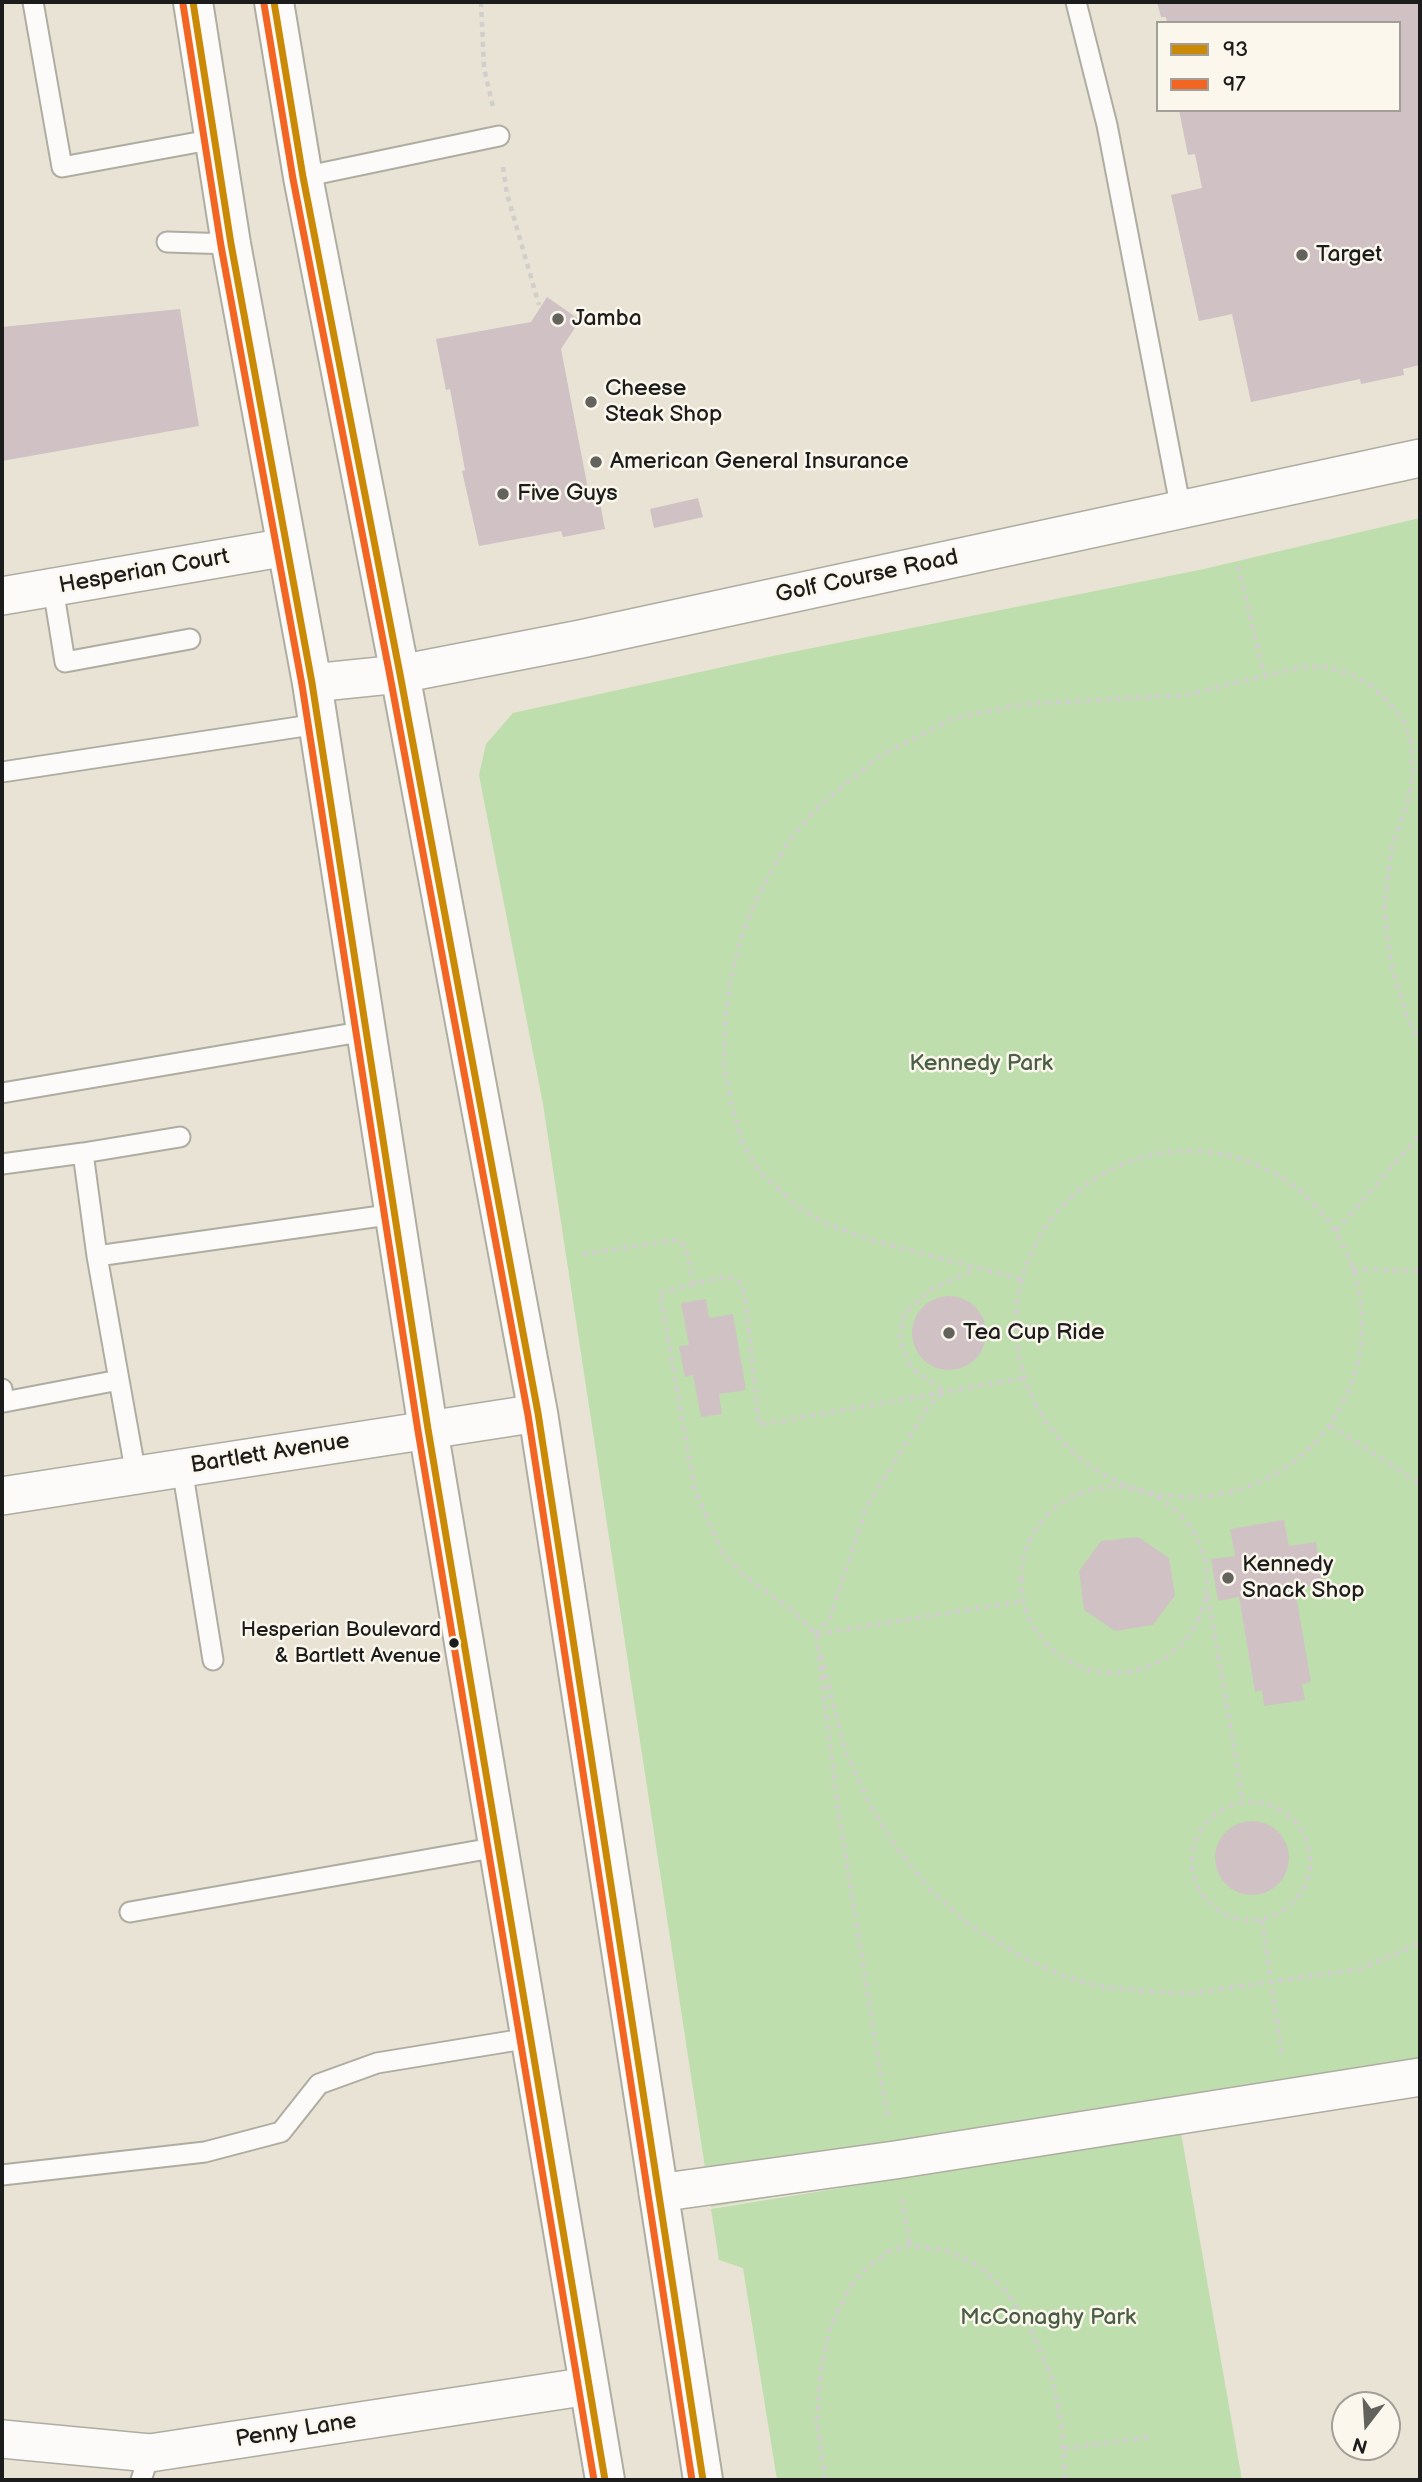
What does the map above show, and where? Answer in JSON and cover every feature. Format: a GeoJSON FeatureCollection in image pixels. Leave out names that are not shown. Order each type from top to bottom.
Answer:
{"type":"FeatureCollection","features":[{"type":"Feature","properties":{"kind":"main road"},"geometry":{"type":"LineString","coordinates":[[193,2],[231,244],[312,683],[428,1429],[605,2480]]}},
{"type":"Feature","properties":{"kind":"main road"},"geometry":{"type":"LineString","coordinates":[[274,2],[303,177],[400,674],[538,1413],[704,2480]]}},
{"type":"Feature","properties":{"kind":"street","name":"Golf Course Road"},"geometry":{"type":"LineString","coordinates":[[312,683],[400,674],[640,627],[1420,458]]}},
{"type":"Feature","properties":{"kind":"street","name":"Hesperian Court"},"geometry":{"type":"LineString","coordinates":[[2,596],[287,547]]}},
{"type":"Feature","properties":{"kind":"street","name":"Bartlett Avenue"},"geometry":{"type":"LineString","coordinates":[[2,1496],[538,1413]]}},
{"type":"Feature","properties":{"kind":"street"},"geometry":{"type":"LineString","coordinates":[[658,2193],[895,2160],[1420,2077]]}},
{"type":"Feature","properties":{"kind":"street","name":"Penny Lane"},"geometry":{"type":"LineString","coordinates":[[2,2439],[146,2467],[589,2386]]}},
{"type":"Feature","properties":{"kind":"lane"},"geometry":{"type":"LineString","coordinates":[[33,2],[62,167],[215,139]]}},
{"type":"Feature","properties":{"kind":"lane"},"geometry":{"type":"LineString","coordinates":[[1076,2],[1105,114],[1181,510]]}},
{"type":"Feature","properties":{"kind":"lane"},"geometry":{"type":"LineString","coordinates":[[303,177],[499,136]]}},
{"type":"Feature","properties":{"kind":"lane"},"geometry":{"type":"LineString","coordinates":[[167,242],[231,244]]}},
{"type":"Feature","properties":{"kind":"lane"},"geometry":{"type":"LineString","coordinates":[[53,588],[65,662],[190,639]]}},
{"type":"Feature","properties":{"kind":"lane"},"geometry":{"type":"LineString","coordinates":[[2,772],[318,724]]}},
{"type":"Feature","properties":{"kind":"lane"},"geometry":{"type":"LineString","coordinates":[[2,1093],[366,1031]]}},
{"type":"Feature","properties":{"kind":"lane"},"geometry":{"type":"LineString","coordinates":[[2,1164],[180,1137]]}},
{"type":"Feature","properties":{"kind":"lane"},"geometry":{"type":"LineString","coordinates":[[83,1153],[97,1256],[136,1475]]}},
{"type":"Feature","properties":{"kind":"lane"},"geometry":{"type":"LineString","coordinates":[[97,1256],[395,1214]]}},
{"type":"Feature","properties":{"kind":"lane"},"geometry":{"type":"LineString","coordinates":[[2,1389],[4,1402],[119,1380]]}},
{"type":"Feature","properties":{"kind":"lane"},"geometry":{"type":"LineString","coordinates":[[182,1468],[213,1660]]}},
{"type":"Feature","properties":{"kind":"lane"},"geometry":{"type":"LineString","coordinates":[[130,1912],[498,1847]]}},
{"type":"Feature","properties":{"kind":"lane"},"geometry":{"type":"LineString","coordinates":[[2,2175],[205,2152],[281,2132],[318,2084],[377,2063],[530,2038]]}},
{"type":"Feature","properties":{"kind":"path"},"geometry":{"type":"LineString","coordinates":[[1238,566],[1264,674]]}},
{"type":"Feature","properties":{"kind":"path"},"geometry":{"type":"LineString","coordinates":[[1021,1279],[867,1239],[823,1222],[790,1201],[759,1171],[744,1144],[724,1066],[730,983],[741,938],[754,904],[789,840],[821,804],[878,757],[954,718],[1024,704],[1185,695],[1302,667],[1329,667],[1372,686],[1404,722],[1410,743],[1413,771],[1409,797],[1392,847],[1384,907],[1386,938],[1399,993],[1420,1043]]}},
{"type":"Feature","properties":{"kind":"path"},"geometry":{"type":"LineString","coordinates":[[1336,1231],[1420,1134]]}},
{"type":"Feature","properties":{"kind":"path"},"geometry":{"type":"LineString","coordinates":[[1207,1590],[1199,1619],[1183,1644],[1159,1662],[1132,1672],[1102,1673],[1073,1665],[1048,1648],[1031,1624],[1023,1601],[1021,1564],[1032,1533],[1052,1509],[1080,1492],[1112,1486],[1142,1490],[1184,1497],[1226,1493],[1256,1482],[1301,1456],[1330,1425],[1350,1388],[1361,1349],[1362,1309],[1353,1269],[1336,1231],[1303,1193],[1260,1166],[1212,1152],[1162,1152],[1114,1167],[1072,1195],[1040,1233],[1021,1279],[1015,1312],[1016,1345],[1024,1378],[1042,1416],[1069,1449],[1103,1474],[1142,1490],[1172,1507],[1193,1531],[1206,1561],[1207,1590],[1243,1801]]}},
{"type":"Feature","properties":{"kind":"path"},"geometry":{"type":"LineString","coordinates":[[583,1254],[676,1240],[682,1242],[686,1249],[694,1284]]}},
{"type":"Feature","properties":{"kind":"path"},"geometry":{"type":"LineString","coordinates":[[944,1391],[911,1368],[900,1340],[904,1313],[932,1289],[975,1269]]}},
{"type":"Feature","properties":{"kind":"path"},"geometry":{"type":"LineString","coordinates":[[1353,1269],[1420,1271]]}},
{"type":"Feature","properties":{"kind":"path"},"geometry":{"type":"LineString","coordinates":[[1024,1378],[759,1425],[744,1294],[739,1281],[729,1276],[660,1293],[695,1491],[722,1552],[742,1574],[792,1610],[816,1634],[845,1750],[869,1803],[896,1847],[930,1889],[970,1925],[1024,1958],[1066,1977],[1103,1987],[1187,1994],[1272,1983],[1360,1969],[1420,1943]]}},
{"type":"Feature","properties":{"kind":"path"},"geometry":{"type":"LineString","coordinates":[[889,2124],[839,1815],[816,1634],[830,1618],[866,1508],[928,1407],[944,1391]]}},
{"type":"Feature","properties":{"kind":"path"},"geometry":{"type":"LineString","coordinates":[[1330,1425],[1420,1484]]}},
{"type":"Feature","properties":{"kind":"path"},"geometry":{"type":"LineString","coordinates":[[816,1634],[1023,1601]]}},
{"type":"Feature","properties":{"kind":"path"},"geometry":{"type":"LineString","coordinates":[[1243,1801],[1264,1802],[1290,1816],[1308,1841],[1312,1862],[1308,1882],[1297,1900],[1281,1912],[1262,1920],[1243,1920],[1225,1914],[1209,1903],[1198,1888],[1192,1870],[1192,1851],[1204,1825],[1225,1807],[1243,1801]]}},
{"type":"Feature","properties":{"kind":"path"},"geometry":{"type":"LineString","coordinates":[[1262,1920],[1282,2055]]}},
{"type":"Feature","properties":{"kind":"path"},"geometry":{"type":"LineString","coordinates":[[902,2197],[910,2245]]}},
{"type":"Feature","properties":{"kind":"path"},"geometry":{"type":"LineString","coordinates":[[825,2480],[817,2420],[821,2370],[830,2327],[853,2282],[887,2252],[910,2245],[930,2246],[964,2256],[1004,2289],[1030,2327],[1052,2379],[1064,2449],[1065,2480]]}},
{"type":"Feature","properties":{"kind":"path"},"geometry":{"type":"LineString","coordinates":[[1064,2449],[1149,2437]]}},
{"type":"Feature","properties":{"kind":"green space","name":"Kennedy Park"},"geometry":{"type":"Polygon","coordinates":[[[1420,518],[1420,2094],[711,2207],[543,1104],[479,775],[486,744],[513,713],[773,656],[1204,569],[1420,518]]]}},
{"type":"Feature","properties":{"kind":"green space","name":"McConaghy Park"},"geometry":{"type":"Polygon","coordinates":[[[1181,2133],[1242,2480],[777,2480],[743,2268],[719,2260],[711,2209],[1181,2133]]]}},
{"type":"Feature","properties":{"kind":"building","name":"Target"},"geometry":{"type":"Polygon","coordinates":[[[1157,2],[1420,2],[1420,365],[1403,369],[1404,375],[1361,384],[1360,379],[1251,402],[1232,314],[1199,321],[1171,195],[1202,188],[1195,154],[1188,155],[1179,112],[1401,112],[1401,21],[1167,21],[1166,17],[1161,17],[1157,2]]]}},
{"type":"Feature","properties":{"kind":"building"},"geometry":{"type":"Polygon","coordinates":[[[547,297],[580,320],[561,349],[588,489],[597,487],[605,529],[563,537],[561,531],[479,546],[462,471],[465,470],[450,389],[446,390],[436,339],[531,322],[547,297]]]}},
{"type":"Feature","properties":{"kind":"building"},"geometry":{"type":"Polygon","coordinates":[[[180,309],[199,426],[2,461],[2,327],[180,309]]]}},
{"type":"Feature","properties":{"kind":"building"},"geometry":{"type":"Polygon","coordinates":[[[698,498],[703,517],[654,528],[650,509],[698,498]]]}},
{"type":"Feature","properties":{"kind":"building","name":"Tea Cup Ride"},"geometry":{"type":"Polygon","coordinates":[[[949,1296],[963,1299],[975,1307],[983,1319],[986,1333],[983,1347],[975,1359],[963,1367],[949,1370],[935,1367],[923,1359],[915,1347],[912,1333],[915,1319],[923,1307],[935,1299],[949,1296]]]}},
{"type":"Feature","properties":{"kind":"building"},"geometry":{"type":"Polygon","coordinates":[[[706,1299],[709,1318],[733,1314],[746,1390],[719,1394],[722,1414],[701,1417],[693,1375],[685,1377],[679,1346],[689,1345],[681,1303],[706,1299]]]}},
{"type":"Feature","properties":{"kind":"building"},"geometry":{"type":"Polygon","coordinates":[[[1284,1520],[1289,1546],[1316,1542],[1323,1584],[1295,1589],[1311,1682],[1302,1684],[1305,1700],[1264,1706],[1262,1690],[1255,1692],[1239,1597],[1218,1601],[1211,1559],[1235,1556],[1230,1529],[1284,1520]]]}},
{"type":"Feature","properties":{"kind":"building"},"geometry":{"type":"Polygon","coordinates":[[[1138,1537],[1169,1558],[1175,1595],[1153,1625],[1115,1631],[1084,1610],[1079,1571],[1101,1541],[1138,1537]]]}},
{"type":"Feature","properties":{"kind":"building"},"geometry":{"type":"Polygon","coordinates":[[[1252,1821],[1266,1824],[1278,1832],[1286,1844],[1289,1858],[1286,1872],[1278,1884],[1266,1892],[1252,1895],[1238,1892],[1226,1884],[1218,1872],[1215,1858],[1218,1844],[1226,1832],[1238,1824],[1252,1821]]]}},
{"type":"Feature","properties":{"kind":"transit line","name":"93"},"geometry":{"type":"LineString","coordinates":[[193,2],[231,244],[312,683],[428,1429],[605,2480]]}},
{"type":"Feature","properties":{"kind":"transit line","name":"93"},"geometry":{"type":"LineString","coordinates":[[274,2],[303,177],[400,674],[538,1413],[703,2480]]}},
{"type":"Feature","properties":{"kind":"transit line","name":"97"},"geometry":{"type":"LineString","coordinates":[[183,4],[221,246],[302,685],[418,1431],[594,2480]]}},
{"type":"Feature","properties":{"kind":"transit line","name":"97"},"geometry":{"type":"LineString","coordinates":[[264,4],[293,179],[390,676],[528,1415],[692,2480]]}},
{"type":"Feature","properties":{"kind":"place","name":"Target"},"geometry":{"type":"Point","coordinates":[1302,255]}},
{"type":"Feature","properties":{"kind":"place","name":"Jamba"},"geometry":{"type":"Point","coordinates":[558,319]}},
{"type":"Feature","properties":{"kind":"place","name":"Cheese Steak Shop"},"geometry":{"type":"Point","coordinates":[591,402]}},
{"type":"Feature","properties":{"kind":"place","name":"American General Insurance"},"geometry":{"type":"Point","coordinates":[596,462]}},
{"type":"Feature","properties":{"kind":"place","name":"Five Guys"},"geometry":{"type":"Point","coordinates":[503,494]}},
{"type":"Feature","properties":{"kind":"place","name":"Tea Cup Ride"},"geometry":{"type":"Point","coordinates":[949,1333]}},
{"type":"Feature","properties":{"kind":"place","name":"Kennedy Snack Shop"},"geometry":{"type":"Point","coordinates":[1228,1578]}},
{"type":"Feature","properties":{"kind":"place","name":"Hesperian Boulevard & Bartlett Avenue"},"geometry":{"type":"Point","coordinates":[454,1643]}}]}
